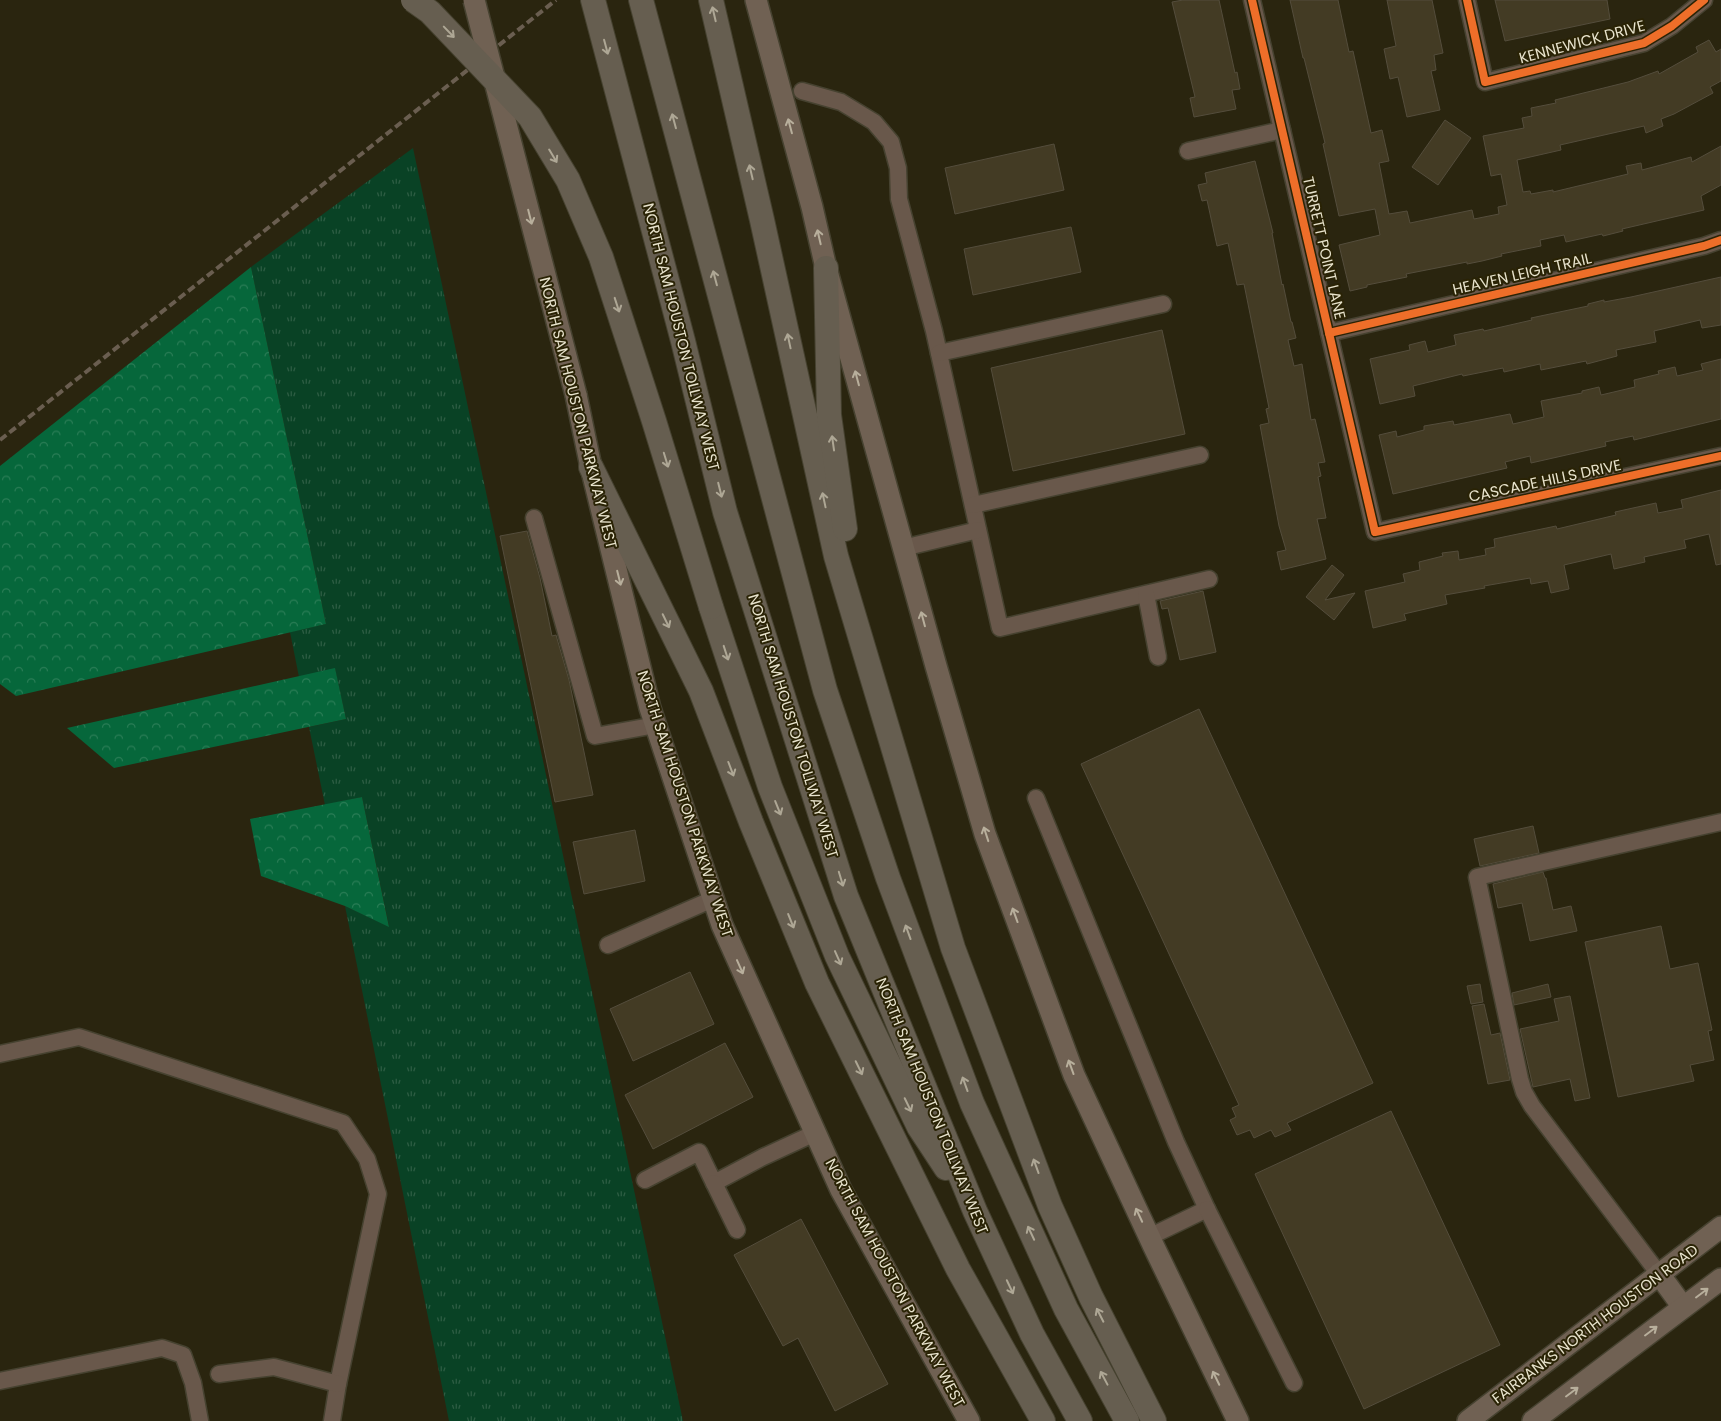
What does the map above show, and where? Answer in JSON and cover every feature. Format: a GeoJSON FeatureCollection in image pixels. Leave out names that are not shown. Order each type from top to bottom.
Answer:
{"type":"FeatureCollection","features":[{"type":"Feature","properties":{"kind":"highway"},"geometry":{"type":"LineString","coordinates":[[413,0],[430,12],[530,117],[568,180],[602,257],[711,607],[770,787],[837,956],[918,1127],[974,1211]]}},
{"type":"Feature","properties":{"kind":"highway","name":"NORTH SAM HOUSTON TOLLWAY WEST"},"geometry":{"type":"LineString","coordinates":[[593,0],[684,340],[725,512],[744,567],[846,896],[974,1211],[1032,1334],[1080,1421]]}},
{"type":"Feature","properties":{"kind":"highway"},"geometry":{"type":"LineString","coordinates":[[641,0],[824,690],[888,878],[972,1103],[1066,1308],[1127,1421]]}},
{"type":"Feature","properties":{"kind":"highway"},"geometry":{"type":"LineString","coordinates":[[711,0],[762,220],[836,556],[953,948],[1050,1206],[1090,1297],[1154,1421]]}},
{"type":"Feature","properties":{"kind":"highway"},"geometry":{"type":"LineString","coordinates":[[826,268],[829,415],[848,552],[1010,1097]]}},
{"type":"Feature","properties":{"kind":"highway"},"geometry":{"type":"LineString","coordinates":[[591,467],[701,691],[754,831],[817,984],[958,1270],[1043,1421]]}},
{"type":"Feature","properties":{"kind":"main road","name":"NORTH SAM HOUSTON PARKWAY WEST"},"geometry":{"type":"LineString","coordinates":[[474,0],[576,395],[591,467],[650,708],[722,925],[841,1190],[969,1421]]}},
{"type":"Feature","properties":{"kind":"main road"},"geometry":{"type":"LineString","coordinates":[[756,0],[812,207],[826,268],[936,666],[985,834],[1074,1075],[1149,1237],[1238,1421]]}},
{"type":"Feature","properties":{"kind":"main road","name":"FAIRBANKS NORTH HOUSTON ROAD"},"geometry":{"type":"LineString","coordinates":[[1468,1421],[1721,1227]]}},
{"type":"Feature","properties":{"kind":"main road"},"geometry":{"type":"LineString","coordinates":[[1659,1274],[1683,1307]]}},
{"type":"Feature","properties":{"kind":"main road"},"geometry":{"type":"LineString","coordinates":[[1533,1421],[1721,1279]]}},
{"type":"Feature","properties":{"kind":"street","name":"TURRETT POINT LANE"},"geometry":{"type":"LineString","coordinates":[[1252,0],[1376,532]]}},
{"type":"Feature","properties":{"kind":"street","name":"KENNEWICK DRIVE"},"geometry":{"type":"LineString","coordinates":[[1467,0],[1485,82],[1644,43],[1672,26],[1704,0]]}},
{"type":"Feature","properties":{"kind":"street"},"geometry":{"type":"LineString","coordinates":[[802,91],[841,102],[874,122],[890,142],[898,168],[899,199],[939,353],[1000,628],[1209,579]]}},
{"type":"Feature","properties":{"kind":"street"},"geometry":{"type":"LineString","coordinates":[[1188,151],[1282,130]]}},
{"type":"Feature","properties":{"kind":"street","name":"HEAVEN LEIGH TRAIL"},"geometry":{"type":"LineString","coordinates":[[1330,333],[1704,246],[1721,240]]}},
{"type":"Feature","properties":{"kind":"street"},"geometry":{"type":"LineString","coordinates":[[939,353],[1163,304]]}},
{"type":"Feature","properties":{"kind":"street"},"geometry":{"type":"LineString","coordinates":[[973,505],[1200,455]]}},
{"type":"Feature","properties":{"kind":"street","name":"CASCADE HILLS DRIVE"},"geometry":{"type":"LineString","coordinates":[[1376,532],[1721,456]]}},
{"type":"Feature","properties":{"kind":"street"},"geometry":{"type":"LineString","coordinates":[[534,518],[595,736],[656,725]]}},
{"type":"Feature","properties":{"kind":"street"},"geometry":{"type":"LineString","coordinates":[[903,548],[978,530]]}},
{"type":"Feature","properties":{"kind":"street"},"geometry":{"type":"LineString","coordinates":[[1146,594],[1158,658]]}},
{"type":"Feature","properties":{"kind":"street"},"geometry":{"type":"LineString","coordinates":[[1036,798],[1172,1133],[1207,1209],[1294,1383]]}},
{"type":"Feature","properties":{"kind":"street"},"geometry":{"type":"LineString","coordinates":[[1659,1274],[1532,1106],[1524,1092],[1477,877],[1721,822]]}},
{"type":"Feature","properties":{"kind":"street"},"geometry":{"type":"LineString","coordinates":[[608,945],[713,899]]}},
{"type":"Feature","properties":{"kind":"street"},"geometry":{"type":"LineString","coordinates":[[0,1054],[79,1037],[343,1123],[367,1159],[378,1194],[332,1421]]}},
{"type":"Feature","properties":{"kind":"street"},"geometry":{"type":"LineString","coordinates":[[714,1182],[815,1133]]}},
{"type":"Feature","properties":{"kind":"street"},"geometry":{"type":"LineString","coordinates":[[646,1180],[699,1152],[737,1230]]}},
{"type":"Feature","properties":{"kind":"street"},"geometry":{"type":"LineString","coordinates":[[1149,1237],[1207,1209]]}},
{"type":"Feature","properties":{"kind":"street"},"geometry":{"type":"LineString","coordinates":[[0,1381],[162,1348],[183,1355],[193,1383],[200,1421]]}},
{"type":"Feature","properties":{"kind":"street"},"geometry":{"type":"LineString","coordinates":[[219,1374],[274,1367],[338,1384]]}},
{"type":"Feature","properties":{"kind":"green space"},"geometry":{"type":"Polygon","coordinates":[[[413,148],[683,1421],[449,1421],[345,906],[389,926],[362,797],[325,805],[309,727],[346,719],[335,669],[299,677],[290,632],[326,624],[251,267],[413,148]]]}},
{"type":"Feature","properties":{"kind":"green space"},"geometry":{"type":"Polygon","coordinates":[[[251,267],[326,624],[16,696],[0,684],[0,466],[251,267]]]}},
{"type":"Feature","properties":{"kind":"green space"},"geometry":{"type":"Polygon","coordinates":[[[335,668],[346,719],[114,768],[67,728],[335,668]]]}},
{"type":"Feature","properties":{"kind":"green space"},"geometry":{"type":"Polygon","coordinates":[[[362,797],[389,927],[345,906],[261,876],[250,819],[362,797]]]}},
{"type":"Feature","properties":{"kind":"building"},"geometry":{"type":"Polygon","coordinates":[[[1183,0],[1219,0],[1240,89],[1232,90],[1236,109],[1194,117],[1190,98],[1195,97],[1172,2],[1183,0]]]}},
{"type":"Feature","properties":{"kind":"building"},"geometry":{"type":"Polygon","coordinates":[[[1290,0],[1338,0],[1349,52],[1353,51],[1371,133],[1382,130],[1389,161],[1379,163],[1389,214],[1407,211],[1410,223],[1472,210],[1474,219],[1499,214],[1498,207],[1507,205],[1501,174],[1491,176],[1483,136],[1524,128],[1522,118],[1532,116],[1531,108],[1556,103],[1555,100],[1628,82],[1658,71],[1659,74],[1698,52],[1696,47],[1709,40],[1716,52],[1721,49],[1721,81],[1710,87],[1713,93],[1661,119],[1663,126],[1646,133],[1644,126],[1560,145],[1561,150],[1517,160],[1523,192],[1530,191],[1531,194],[1553,190],[1553,192],[1628,174],[1626,166],[1641,163],[1642,170],[1691,157],[1692,162],[1721,146],[1721,185],[1701,196],[1704,210],[1622,229],[1623,231],[1603,236],[1602,234],[1566,242],[1564,235],[1540,240],[1541,246],[1501,254],[1502,256],[1482,261],[1467,264],[1467,262],[1406,274],[1407,277],[1367,285],[1367,287],[1350,291],[1339,245],[1380,235],[1375,209],[1339,216],[1323,144],[1325,143],[1290,0]]]}},
{"type":"Feature","properties":{"kind":"building"},"geometry":{"type":"Polygon","coordinates":[[[1387,0],[1432,0],[1443,53],[1434,55],[1436,70],[1431,71],[1440,110],[1407,117],[1398,77],[1390,79],[1384,49],[1396,46],[1387,0]]]}},
{"type":"Feature","properties":{"kind":"building"},"geometry":{"type":"Polygon","coordinates":[[[1495,0],[1607,0],[1610,19],[1505,41],[1495,0]]]}},
{"type":"Feature","properties":{"kind":"building"},"geometry":{"type":"Polygon","coordinates":[[[1445,120],[1471,138],[1438,185],[1412,167],[1445,120]]]}},
{"type":"Feature","properties":{"kind":"building"},"geometry":{"type":"Polygon","coordinates":[[[1054,144],[1064,190],[955,214],[945,168],[1054,144]]]}},
{"type":"Feature","properties":{"kind":"building"},"geometry":{"type":"Polygon","coordinates":[[[1255,161],[1273,233],[1282,285],[1296,338],[1288,340],[1294,366],[1302,364],[1311,420],[1315,419],[1325,462],[1318,463],[1321,476],[1318,477],[1326,518],[1317,519],[1326,559],[1281,570],[1277,552],[1286,550],[1279,526],[1260,425],[1269,423],[1266,409],[1269,408],[1244,284],[1237,285],[1228,243],[1217,246],[1207,200],[1202,201],[1198,185],[1207,183],[1205,173],[1255,161]]]}},
{"type":"Feature","properties":{"kind":"building"},"geometry":{"type":"Polygon","coordinates":[[[1071,227],[1081,272],[973,295],[964,249],[1071,227]]]}},
{"type":"Feature","properties":{"kind":"building"},"geometry":{"type":"Polygon","coordinates":[[[1721,277],[1721,325],[1702,328],[1700,320],[1654,331],[1656,342],[1616,350],[1617,356],[1587,364],[1586,361],[1541,370],[1540,364],[1504,372],[1503,368],[1463,376],[1462,374],[1413,386],[1415,396],[1380,404],[1370,359],[1410,350],[1409,345],[1425,341],[1428,352],[1456,345],[1454,335],[1483,329],[1484,331],[1532,320],[1531,318],[1588,306],[1588,304],[1604,300],[1604,302],[1631,297],[1721,277]]]}},
{"type":"Feature","properties":{"kind":"building"},"geometry":{"type":"Polygon","coordinates":[[[1162,330],[1185,434],[1013,471],[991,368],[1162,330]]]}},
{"type":"Feature","properties":{"kind":"building"},"geometry":{"type":"Polygon","coordinates":[[[1721,359],[1721,419],[1634,440],[1633,436],[1605,442],[1606,446],[1531,463],[1530,456],[1505,462],[1507,468],[1393,494],[1379,435],[1396,431],[1397,437],[1424,430],[1424,426],[1453,421],[1454,425],[1510,414],[1513,424],[1544,417],[1541,401],[1582,393],[1582,391],[1599,387],[1601,395],[1635,387],[1634,380],[1659,374],[1658,371],[1675,367],[1677,376],[1703,370],[1701,364],[1721,359]]]}},
{"type":"Feature","properties":{"kind":"building"},"geometry":{"type":"Polygon","coordinates":[[[1721,490],[1721,564],[1716,565],[1709,534],[1684,540],[1686,548],[1644,557],[1645,562],[1614,569],[1611,554],[1564,565],[1569,589],[1551,593],[1548,581],[1531,584],[1530,578],[1484,586],[1485,588],[1445,595],[1447,604],[1404,614],[1406,620],[1373,628],[1365,591],[1405,582],[1403,574],[1420,570],[1419,562],[1443,556],[1442,553],[1458,551],[1459,560],[1486,555],[1485,549],[1495,547],[1494,539],[1556,526],[1557,529],[1616,515],[1615,512],[1656,503],[1658,513],[1683,508],[1681,500],[1721,490]]]}},
{"type":"Feature","properties":{"kind":"building"},"geometry":{"type":"Polygon","coordinates":[[[527,531],[540,578],[552,636],[556,635],[569,680],[593,795],[555,802],[500,536],[527,531]]]}},
{"type":"Feature","properties":{"kind":"building"},"geometry":{"type":"Polygon","coordinates":[[[1332,565],[1344,575],[1325,600],[1355,593],[1334,620],[1306,597],[1332,565]]]}},
{"type":"Feature","properties":{"kind":"building"},"geometry":{"type":"Polygon","coordinates":[[[1203,591],[1216,652],[1180,660],[1168,608],[1162,609],[1160,601],[1203,591]]]}},
{"type":"Feature","properties":{"kind":"building"},"geometry":{"type":"Polygon","coordinates":[[[1199,709],[1373,1083],[1287,1123],[1291,1130],[1275,1137],[1271,1130],[1254,1138],[1250,1130],[1237,1135],[1230,1120],[1236,1117],[1232,1108],[1239,1105],[1081,764],[1199,709]]]}},
{"type":"Feature","properties":{"kind":"building"},"geometry":{"type":"Polygon","coordinates":[[[1533,826],[1539,853],[1480,866],[1474,839],[1533,826]]]}},
{"type":"Feature","properties":{"kind":"building"},"geometry":{"type":"Polygon","coordinates":[[[635,830],[645,881],[584,894],[573,842],[635,830]]]}},
{"type":"Feature","properties":{"kind":"building"},"geometry":{"type":"Polygon","coordinates":[[[1543,872],[1553,910],[1571,906],[1577,931],[1530,941],[1522,903],[1498,908],[1493,884],[1543,872]]]}},
{"type":"Feature","properties":{"kind":"building"},"geometry":{"type":"Polygon","coordinates":[[[1661,926],[1670,969],[1698,963],[1712,1030],[1708,1031],[1714,1060],[1690,1065],[1694,1081],[1618,1097],[1585,942],[1661,926]]]}},
{"type":"Feature","properties":{"kind":"building"},"geometry":{"type":"Polygon","coordinates":[[[690,972],[714,1024],[633,1061],[610,1009],[690,972]]]}},
{"type":"Feature","properties":{"kind":"building"},"geometry":{"type":"Polygon","coordinates":[[[1480,984],[1483,1002],[1471,1004],[1467,986],[1480,984]]]}},
{"type":"Feature","properties":{"kind":"building"},"geometry":{"type":"Polygon","coordinates":[[[1548,984],[1551,997],[1514,1005],[1512,993],[1548,984]]]}},
{"type":"Feature","properties":{"kind":"building"},"geometry":{"type":"Polygon","coordinates":[[[1570,996],[1590,1098],[1575,1101],[1570,1079],[1533,1087],[1520,1029],[1559,1021],[1554,999],[1570,996]]]}},
{"type":"Feature","properties":{"kind":"building"},"geometry":{"type":"Polygon","coordinates":[[[1484,1004],[1491,1035],[1500,1033],[1510,1080],[1488,1084],[1472,1006],[1484,1004]]]}},
{"type":"Feature","properties":{"kind":"building"},"geometry":{"type":"Polygon","coordinates":[[[725,1043],[753,1097],[653,1149],[625,1095],[725,1043]]]}},
{"type":"Feature","properties":{"kind":"building"},"geometry":{"type":"Polygon","coordinates":[[[1391,1111],[1500,1345],[1364,1409],[1255,1174],[1391,1111]]]}},
{"type":"Feature","properties":{"kind":"building"},"geometry":{"type":"Polygon","coordinates":[[[801,1219],[888,1384],[835,1411],[798,1338],[783,1346],[734,1255],[801,1219]]]}},
{"type":"Feature","properties":{"kind":"railway"},"geometry":{"type":"LineString","coordinates":[[0,440],[556,0]]}},
{"type":"Feature","properties":{"kind":"cycle path"},"geometry":{"type":"LineString","coordinates":[[1252,0],[1375,532],[1721,456]]}},
{"type":"Feature","properties":{"kind":"cycle path"},"geometry":{"type":"LineString","coordinates":[[1467,0],[1485,82],[1644,43],[1672,26],[1704,0]]}},
{"type":"Feature","properties":{"kind":"cycle path"},"geometry":{"type":"LineString","coordinates":[[1329,333],[1704,246],[1721,240]]}}]}
